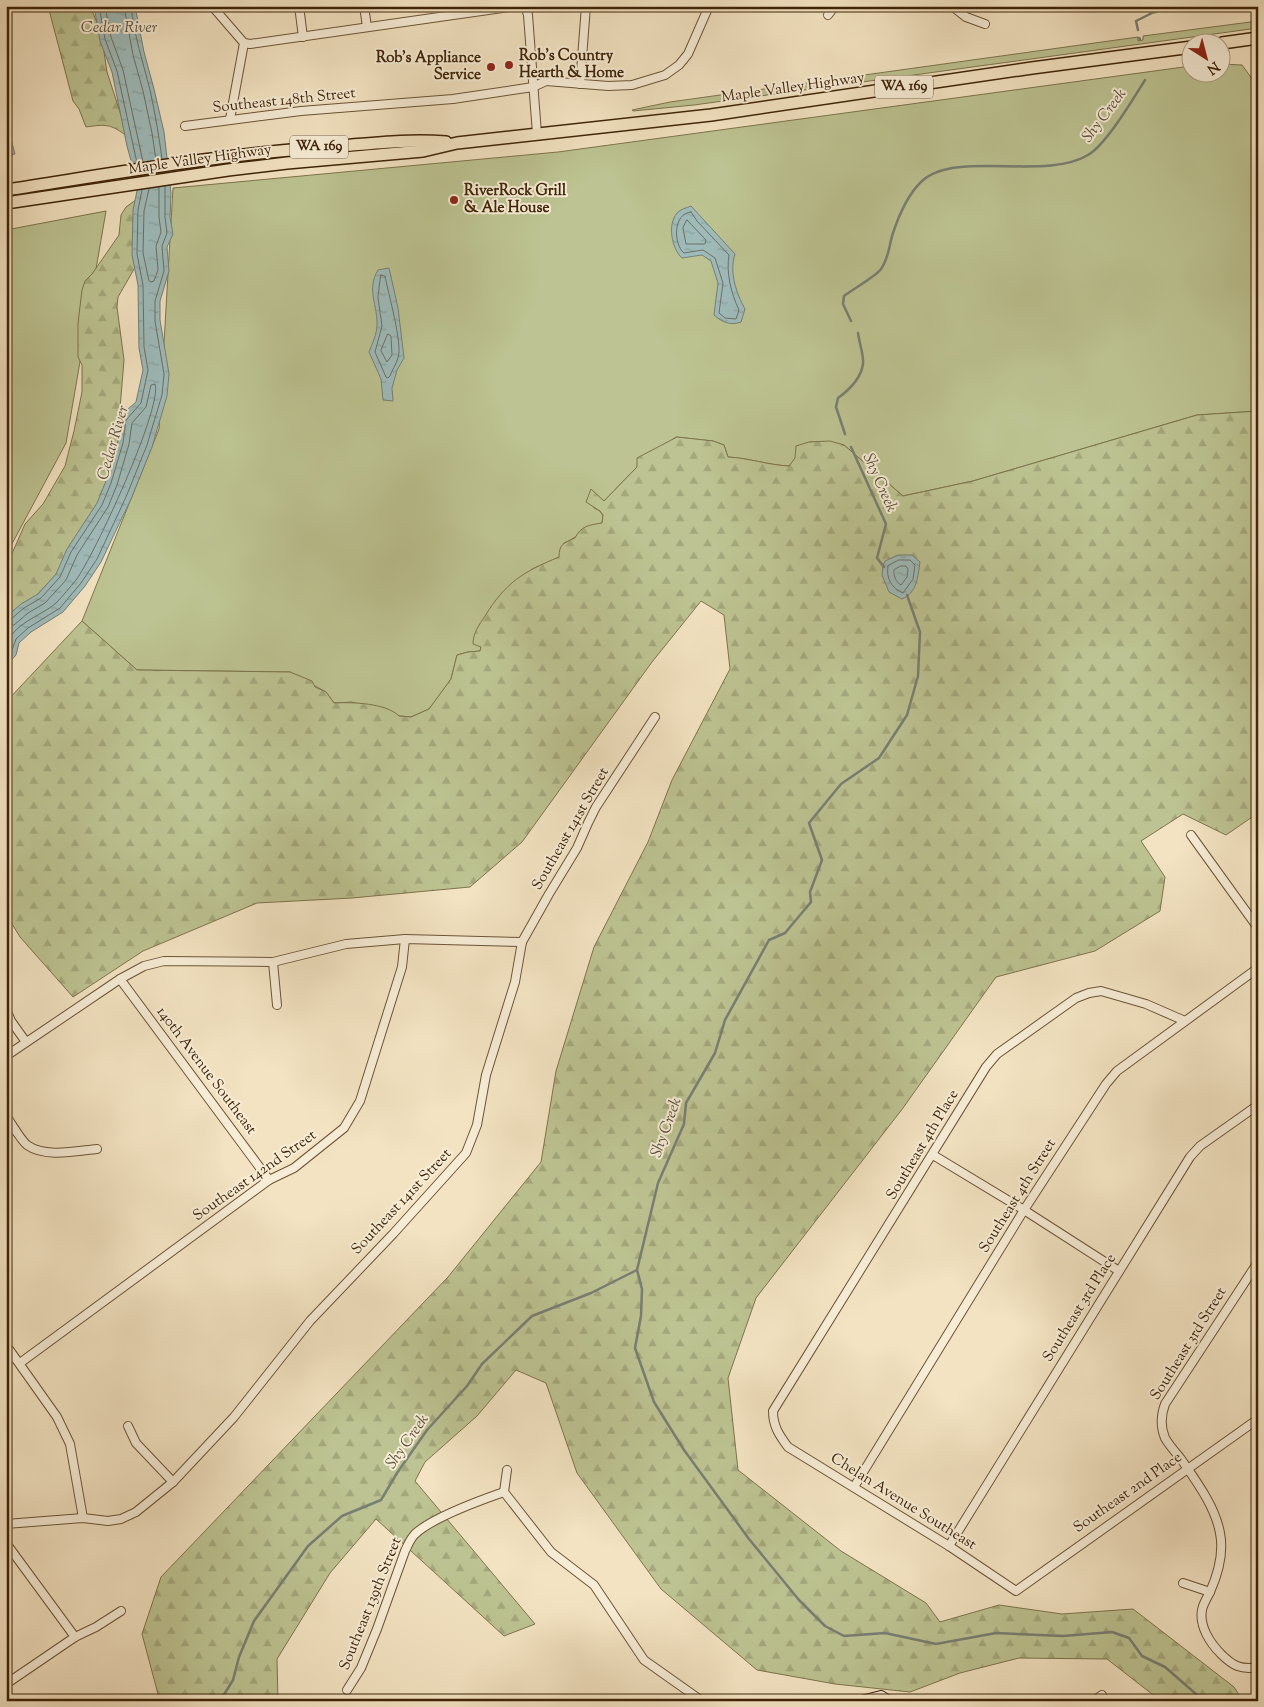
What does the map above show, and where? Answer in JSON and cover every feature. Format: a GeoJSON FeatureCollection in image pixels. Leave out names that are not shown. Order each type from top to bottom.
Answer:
{"type":"FeatureCollection","features":[{"type":"Feature","properties":{"kind":"main road"},"geometry":{"type":"LineString","coordinates":[[1232,42],[1258,38]]}},
{"type":"Feature","properties":{"kind":"main road","name":"Maple Valley Highway"},"geometry":{"type":"LineString","coordinates":[[6,203],[287,163],[424,151],[457,143],[711,115],[1032,68],[1182,48]]}},
{"type":"Feature","properties":{"kind":"main road","name":"Maple Valley Highway"},"geometry":{"type":"LineString","coordinates":[[6,190],[182,164],[309,148],[422,140],[457,143]]}},
{"type":"Feature","properties":{"kind":"street"},"geometry":{"type":"LineString","coordinates":[[212,6],[244,42],[250,44],[516,6]]}},
{"type":"Feature","properties":{"kind":"street"},"geometry":{"type":"LineString","coordinates":[[299,6],[303,37]]}},
{"type":"Feature","properties":{"kind":"street"},"geometry":{"type":"LineString","coordinates":[[364,6],[367,28]]}},
{"type":"Feature","properties":{"kind":"street"},"geometry":{"type":"LineString","coordinates":[[526,6],[531,8],[538,6]]}},
{"type":"Feature","properties":{"kind":"street"},"geometry":{"type":"LineString","coordinates":[[526,6],[537,134]]}},
{"type":"Feature","properties":{"kind":"street"},"geometry":{"type":"LineString","coordinates":[[580,84],[586,6]]}},
{"type":"Feature","properties":{"kind":"street","name":"Southeast 148th Street"},"geometry":{"type":"LineString","coordinates":[[186,126],[301,111],[453,99],[533,87],[546,81],[608,86],[632,85],[665,75],[680,66],[688,54],[709,6]]}},
{"type":"Feature","properties":{"kind":"street"},"geometry":{"type":"LineString","coordinates":[[828,15],[835,6]]}},
{"type":"Feature","properties":{"kind":"street"},"geometry":{"type":"LineString","coordinates":[[952,6],[966,17],[985,24]]}},
{"type":"Feature","properties":{"kind":"street"},"geometry":{"type":"LineString","coordinates":[[230,119],[244,42]]}},
{"type":"Feature","properties":{"kind":"street","name":"Southeast 141st Street"},"geometry":{"type":"LineString","coordinates":[[83,1518],[108,1521],[120,1519],[136,1512],[173,1482],[234,1418],[310,1321],[393,1234],[466,1153],[477,1125],[486,1075],[515,982],[522,942],[577,848],[596,807],[655,717]]}},
{"type":"Feature","properties":{"kind":"street"},"geometry":{"type":"LineString","coordinates":[[1191,835],[1258,928]]}},
{"type":"Feature","properties":{"kind":"street"},"geometry":{"type":"LineString","coordinates":[[6,1056],[120,979],[144,966],[164,961],[273,962],[346,944],[405,939],[522,942]]}},
{"type":"Feature","properties":{"kind":"street","name":"Southeast 142nd Street"},"geometry":{"type":"LineString","coordinates":[[20,1364],[269,1180],[294,1168],[344,1128],[360,1101],[402,967],[405,939]]}},
{"type":"Feature","properties":{"kind":"street"},"geometry":{"type":"LineString","coordinates":[[273,962],[277,1005]]}},
{"type":"Feature","properties":{"kind":"street","name":"Southeast 4th Street"},"geometry":{"type":"LineString","coordinates":[[854,1487],[1024,1210],[1106,1084],[1117,1071],[1258,968]]}},
{"type":"Feature","properties":{"kind":"street","name":"140th Avenue Southeast"},"geometry":{"type":"LineString","coordinates":[[120,979],[269,1180]]}},
{"type":"Feature","properties":{"kind":"street","name":"Southeast 4th Place"},"geometry":{"type":"LineString","coordinates":[[778,1434],[773,1422],[774,1411],[986,1068],[997,1054],[1076,998],[1089,993],[1101,991],[1146,1004],[1185,1021]]}},
{"type":"Feature","properties":{"kind":"street"},"geometry":{"type":"LineString","coordinates":[[6,1009],[11,1021],[26,1042]]}},
{"type":"Feature","properties":{"kind":"street","name":"Southeast 3rd Place"},"geometry":{"type":"LineString","coordinates":[[949,1546],[1190,1157],[1200,1146],[1258,1105]]}},
{"type":"Feature","properties":{"kind":"street"},"geometry":{"type":"LineString","coordinates":[[6,1116],[27,1144],[40,1151],[57,1152],[97,1149]]}},
{"type":"Feature","properties":{"kind":"street"},"geometry":{"type":"LineString","coordinates":[[933,1154],[1119,1271]]}},
{"type":"Feature","properties":{"kind":"street","name":"Southeast 3rd Street"},"geometry":{"type":"LineString","coordinates":[[1258,1262],[1165,1404],[1161,1416],[1165,1438],[1188,1469],[1215,1514],[1220,1534],[1222,1555],[1202,1610],[1202,1624],[1208,1639],[1231,1664],[1245,1669],[1258,1667]]}},
{"type":"Feature","properties":{"kind":"street"},"geometry":{"type":"LineString","coordinates":[[6,1345],[57,1417],[70,1444],[83,1518],[6,1524]]}},
{"type":"Feature","properties":{"kind":"street","name":"Southeast 2nd Place"},"geometry":{"type":"LineString","coordinates":[[1016,1591],[1258,1419]]}},
{"type":"Feature","properties":{"kind":"street"},"geometry":{"type":"LineString","coordinates":[[128,1426],[136,1442],[173,1482]]}},
{"type":"Feature","properties":{"kind":"street","name":"Chelan Avenue Southeast"},"geometry":{"type":"LineString","coordinates":[[778,1434],[788,1447],[949,1546],[1016,1591]]}},
{"type":"Feature","properties":{"kind":"street"},"geometry":{"type":"LineString","coordinates":[[507,1470],[504,1492],[551,1552],[594,1585],[644,1660],[702,1701]]}},
{"type":"Feature","properties":{"kind":"street","name":"Southeast 139th Street"},"geometry":{"type":"LineString","coordinates":[[347,1690],[361,1668],[378,1629],[405,1551],[411,1539],[417,1532],[446,1516],[504,1492]]}},
{"type":"Feature","properties":{"kind":"street"},"geometry":{"type":"LineString","coordinates":[[6,1543],[75,1637]]}},
{"type":"Feature","properties":{"kind":"street"},"geometry":{"type":"LineString","coordinates":[[1183,1583],[1210,1592]]}},
{"type":"Feature","properties":{"kind":"street"},"geometry":{"type":"LineString","coordinates":[[6,1684],[75,1637],[96,1627],[121,1611]]}},
{"type":"Feature","properties":{"kind":"street"},"geometry":{"type":"LineString","coordinates":[[1094,1701],[1102,1695]]}},
{"type":"Feature","properties":{"kind":"street"},"geometry":{"type":"LineString","coordinates":[[861,1701],[885,1698]]}},
{"type":"Feature","properties":{"kind":"green space"},"geometry":{"type":"Polygon","coordinates":[[[48,6],[90,6],[101,32],[107,72],[128,137],[108,126],[86,127],[79,109],[73,101],[48,6]]]}},
{"type":"Feature","properties":{"kind":"green space"},"geometry":{"type":"Polygon","coordinates":[[[1258,21],[1258,28],[1229,32],[1182,32],[1182,38],[694,105],[632,110],[670,102],[1138,37],[1138,41],[1143,40],[1143,36],[1258,21]]]}},
{"type":"Feature","properties":{"kind":"green space"},"geometry":{"type":"Polygon","coordinates":[[[1232,64],[1242,65],[1258,87],[1258,411],[1197,415],[973,481],[903,496],[844,445],[831,442],[809,442],[789,466],[728,457],[724,445],[713,441],[676,437],[638,463],[637,467],[604,501],[591,490],[594,508],[600,511],[603,516],[602,523],[596,524],[564,543],[560,557],[532,569],[480,651],[457,655],[451,679],[439,696],[429,709],[411,717],[399,716],[352,702],[334,703],[326,692],[290,672],[137,670],[82,621],[159,429],[173,188],[558,152],[1182,67],[1182,82],[1232,82],[1232,64]]]}},
{"type":"Feature","properties":{"kind":"green space"},"geometry":{"type":"Polygon","coordinates":[[[140,197],[137,264],[118,297],[117,307],[124,360],[120,408],[123,440],[85,545],[6,627],[6,567],[25,524],[43,504],[65,466],[74,431],[82,392],[82,365],[78,357],[78,323],[82,290],[85,281],[119,235],[121,215],[126,207],[140,197]]]}},
{"type":"Feature","properties":{"kind":"green space"},"geometry":{"type":"Polygon","coordinates":[[[106,211],[66,443],[6,555],[6,230],[106,211]]]}},
{"type":"Feature","properties":{"kind":"green space"},"geometry":{"type":"Polygon","coordinates":[[[1258,411],[1258,813],[1226,835],[1183,814],[1141,841],[1165,877],[1160,911],[1095,951],[996,977],[903,1108],[756,1298],[728,1378],[738,1470],[841,1551],[926,1603],[940,1622],[999,1605],[1062,1614],[1133,1609],[1234,1687],[1243,1701],[1161,1701],[1107,1659],[1019,1658],[960,1673],[910,1692],[835,1684],[757,1670],[661,1589],[577,1473],[546,1383],[516,1370],[477,1416],[425,1462],[415,1481],[535,1624],[504,1636],[376,1519],[330,1573],[277,1659],[278,1701],[163,1701],[158,1694],[142,1634],[161,1577],[448,1277],[541,1162],[556,1071],[594,947],[648,842],[672,780],[730,669],[724,615],[701,601],[652,662],[522,842],[470,887],[352,898],[257,903],[143,951],[73,997],[20,937],[6,914],[6,702],[82,621],[137,670],[290,672],[312,681],[315,687],[326,692],[334,703],[368,704],[386,708],[399,716],[411,717],[429,709],[451,679],[457,655],[480,651],[481,647],[473,644],[475,633],[493,604],[508,586],[525,573],[559,557],[563,544],[575,538],[583,529],[589,525],[602,523],[603,515],[600,511],[586,502],[591,489],[604,501],[637,467],[637,458],[677,437],[713,441],[724,445],[728,457],[789,466],[795,458],[796,446],[809,442],[830,441],[844,445],[903,496],[973,481],[1197,415],[1258,411]]]}},
{"type":"Feature","properties":{"kind":"water","name":"Cedar River"},"geometry":{"type":"Polygon","coordinates":[[[94,6],[135,6],[144,52],[164,132],[171,193],[170,217],[173,234],[167,247],[169,271],[160,301],[160,320],[169,374],[167,396],[152,447],[131,499],[101,562],[85,586],[63,612],[31,632],[19,643],[16,655],[6,666],[6,617],[21,604],[38,594],[56,574],[67,549],[97,503],[118,441],[121,418],[136,402],[143,370],[139,348],[138,285],[132,255],[133,210],[138,186],[127,146],[112,72],[100,41],[94,6]]]}},
{"type":"Feature","properties":{"kind":"water"},"geometry":{"type":"Polygon","coordinates":[[[1122,6],[1175,6],[1155,13],[1122,6]]]}},
{"type":"Feature","properties":{"kind":"water"},"geometry":{"type":"Polygon","coordinates":[[[6,121],[15,154],[6,156],[6,121]]]}},
{"type":"Feature","properties":{"kind":"water"},"geometry":{"type":"Polygon","coordinates":[[[691,206],[735,254],[733,261],[734,282],[745,309],[741,322],[726,323],[714,315],[718,283],[711,261],[702,255],[682,258],[673,243],[672,224],[674,218],[677,213],[691,206]]]}},
{"type":"Feature","properties":{"kind":"water"},"geometry":{"type":"Polygon","coordinates":[[[389,268],[398,308],[404,358],[397,370],[392,388],[393,401],[383,400],[381,379],[369,352],[377,328],[373,284],[378,270],[389,268]]]}},
{"type":"Feature","properties":{"kind":"water"},"geometry":{"type":"Polygon","coordinates":[[[6,314],[11,321],[12,328],[6,341],[6,314]]]}},
{"type":"Feature","properties":{"kind":"water"},"geometry":{"type":"Polygon","coordinates":[[[898,555],[912,555],[920,562],[914,588],[911,593],[902,599],[889,592],[882,575],[885,561],[898,555]]]}},
{"type":"Feature","properties":{"kind":"waterway"},"geometry":{"type":"LineString","coordinates":[[1138,30],[1136,21],[1154,12]]}},
{"type":"Feature","properties":{"kind":"waterway","name":"Shy Creek"},"geometry":{"type":"LineString","coordinates":[[851,321],[843,304],[844,296],[881,269],[886,260],[901,212],[912,192],[922,181],[937,172],[956,168],[978,166],[1049,166],[1070,162],[1088,155],[1111,132],[1145,80]]}},
{"type":"Feature","properties":{"kind":"waterway","name":"Shy Creek"},"geometry":{"type":"LineString","coordinates":[[845,434],[836,407],[838,398],[854,384],[862,369],[863,357],[858,333]]}},
{"type":"Feature","properties":{"kind":"waterway","name":"Shy Creek"},"geometry":{"type":"LineString","coordinates":[[851,447],[886,524],[877,558],[884,567]]}},
{"type":"Feature","properties":{"kind":"waterway","name":"Shy Creek"},"geometry":{"type":"LineString","coordinates":[[220,1701],[233,1680],[239,1657],[254,1621],[308,1546],[342,1516],[381,1500],[427,1430],[467,1386],[482,1364],[532,1316],[591,1293],[637,1270],[658,1183],[684,1124],[686,1103],[715,1053],[725,1020],[769,940],[785,933],[811,902],[810,892],[822,860],[809,823],[841,784],[879,758],[907,715],[918,676],[920,632],[907,595]]}},
{"type":"Feature","properties":{"kind":"waterway"},"geometry":{"type":"LineString","coordinates":[[637,1270],[642,1289],[641,1316],[635,1348],[654,1402],[684,1450],[749,1539],[799,1600],[825,1626],[844,1636],[885,1633],[936,1644],[996,1633],[1063,1636],[1112,1632],[1129,1638],[1142,1656],[1165,1667],[1204,1701]]}},
{"type":"Feature","properties":{"kind":"place","name":"Rob's Country Hearth & Home"},"geometry":{"type":"Point","coordinates":[509,65]}},
{"type":"Feature","properties":{"kind":"place","name":"Rob's Appliance Service"},"geometry":{"type":"Point","coordinates":[491,67]}},
{"type":"Feature","properties":{"kind":"place","name":"RiverRock Grill & Ale House"},"geometry":{"type":"Point","coordinates":[454,200]}}]}
